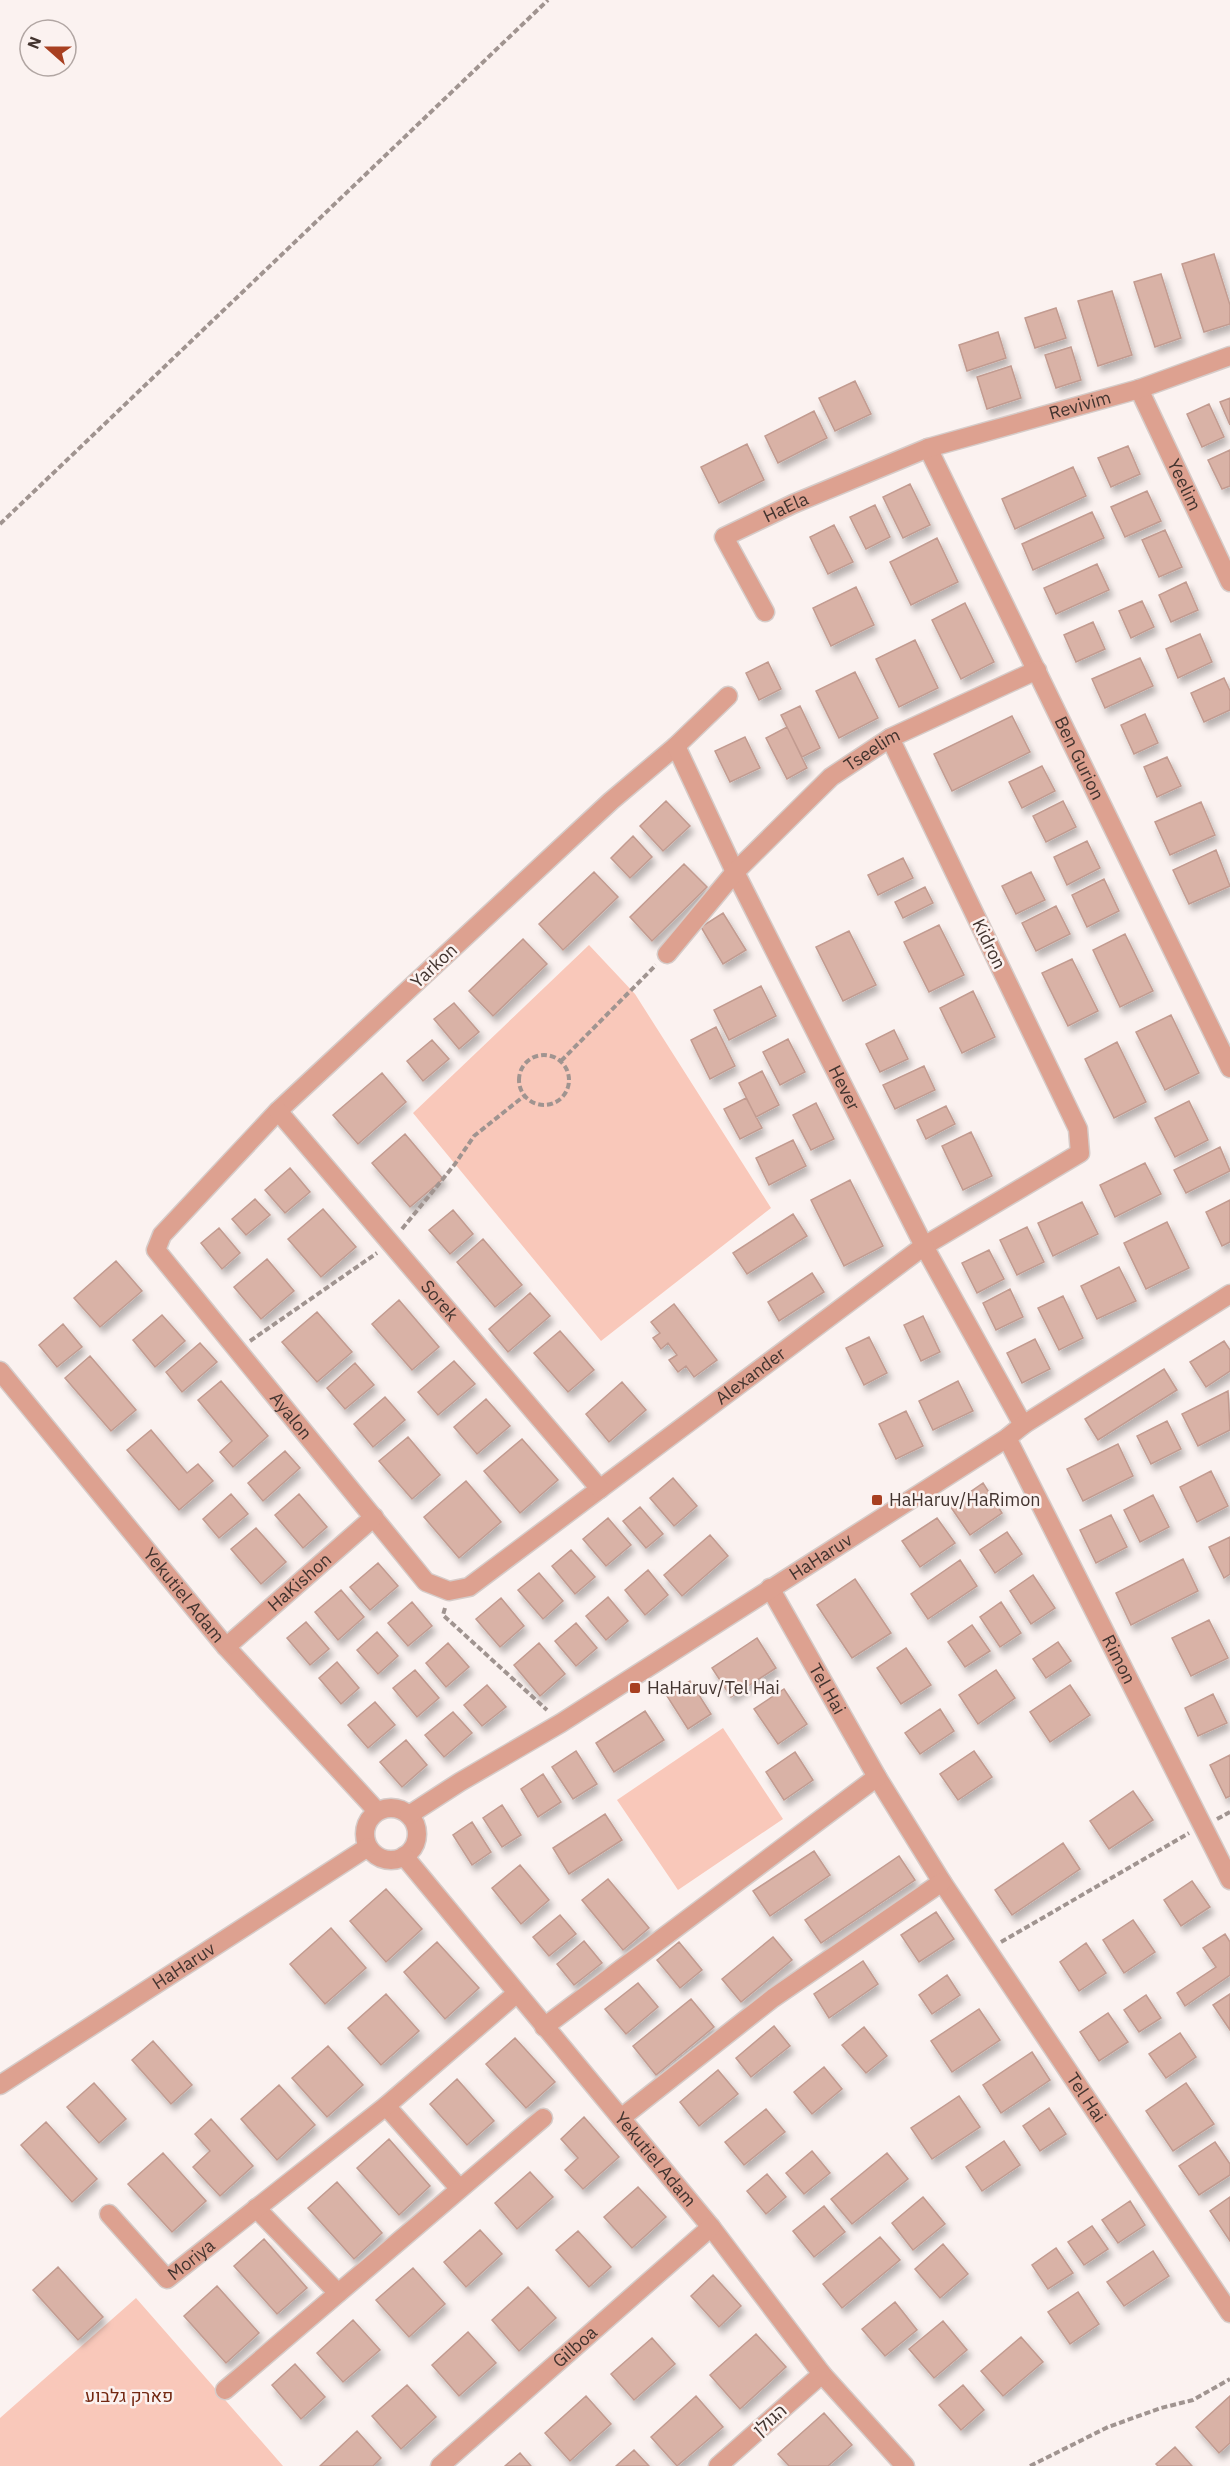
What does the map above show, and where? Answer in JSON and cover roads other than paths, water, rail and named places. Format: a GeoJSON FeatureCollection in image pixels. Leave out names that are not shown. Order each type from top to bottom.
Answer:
{"type":"FeatureCollection","features":[{"type":"Feature","properties":{"kind":"street","name":"Revivim"},"geometry":{"type":"LineString","coordinates":[[928,448],[1139,388],[1230,356]]}},
{"type":"Feature","properties":{"kind":"street","name":"Yeelim"},"geometry":{"type":"LineString","coordinates":[[1139,388],[1230,582]]}},
{"type":"Feature","properties":{"kind":"street","name":"HaEla"},"geometry":{"type":"LineString","coordinates":[[765,612],[724,537],[793,504],[928,448]]}},
{"type":"Feature","properties":{"kind":"street","name":"Ben Gurion"},"geometry":{"type":"LineString","coordinates":[[928,448],[1230,1068]]}},
{"type":"Feature","properties":{"kind":"street","name":"Tseelim"},"geometry":{"type":"LineString","coordinates":[[668,954],[735,872],[831,777],[890,738],[1037,670]]}},
{"type":"Feature","properties":{"kind":"street","name":"Yarkon"},"geometry":{"type":"LineString","coordinates":[[156,1250],[162,1235],[278,1111],[611,801],[676,746],[728,696]]}},
{"type":"Feature","properties":{"kind":"street","name":"Kidron"},"geometry":{"type":"LineString","coordinates":[[890,738],[1078,1129],[1080,1154]]}},
{"type":"Feature","properties":{"kind":"street","name":"Hever"},"geometry":{"type":"LineString","coordinates":[[676,746],[735,872],[924,1246],[1023,1425]]}},
{"type":"Feature","properties":{"kind":"street","name":"Sorek"},"geometry":{"type":"LineString","coordinates":[[278,1111],[600,1489]]}},
{"type":"Feature","properties":{"kind":"street","name":"Alexander"},"geometry":{"type":"LineString","coordinates":[[426,1582],[449,1591],[469,1587],[924,1246],[1080,1154]]}},
{"type":"Feature","properties":{"kind":"street","name":"Ayalon"},"geometry":{"type":"LineString","coordinates":[[156,1250],[426,1582]]}},
{"type":"Feature","properties":{"kind":"street","name":"HaHaruv"},"geometry":{"type":"LineString","coordinates":[[409,1815],[460,1782],[561,1723],[1230,1294]]}},
{"type":"Feature","properties":{"kind":"street","name":"Yekutiel Adam"},"geometry":{"type":"LineString","coordinates":[[0,1371],[226,1647],[377,1811]]}},
{"type":"Feature","properties":{"kind":"street","name":"Rimon"},"geometry":{"type":"LineString","coordinates":[[1006,1438],[1230,1880]]}},
{"type":"Feature","properties":{"kind":"street","name":"HaKishon"},"geometry":{"type":"LineString","coordinates":[[226,1647],[374,1517]]}},
{"type":"Feature","properties":{"kind":"street","name":"Tel Hai"},"geometry":{"type":"LineString","coordinates":[[770,1587],[877,1776],[942,1882],[1230,2313]]}},
{"type":"Feature","properties":{"kind":"street"},"geometry":{"type":"LineString","coordinates":[[544,2027],[877,1776]]}},
{"type":"Feature","properties":{"kind":"street"},"geometry":{"type":"LineString","coordinates":[[390,1807],[403,1810],[409,1815],[416,1826],[414,1846],[398,1859],[384,1859],[372,1853],[365,1841],[365,1827],[372,1815],[390,1807]]}},
{"type":"Feature","properties":{"kind":"street","name":"HaHaruv"},"geometry":{"type":"LineString","coordinates":[[0,2085],[368,1847]]}},
{"type":"Feature","properties":{"kind":"street","name":"Yekutiel Adam"},"geometry":{"type":"LineString","coordinates":[[404,1856],[711,2227],[822,2374],[905,2466]]}},
{"type":"Feature","properties":{"kind":"street"},"geometry":{"type":"LineString","coordinates":[[621,2118],[773,1998],[942,1882]]}},
{"type":"Feature","properties":{"kind":"street","name":"Moriya"},"geometry":{"type":"LineString","coordinates":[[109,2214],[167,2279],[386,2106],[516,1994]]}},
{"type":"Feature","properties":{"kind":"street"},"geometry":{"type":"LineString","coordinates":[[386,2106],[459,2188]]}},
{"type":"Feature","properties":{"kind":"street"},"geometry":{"type":"LineString","coordinates":[[225,2390],[543,2118]]}},
{"type":"Feature","properties":{"kind":"street"},"geometry":{"type":"LineString","coordinates":[[256,2208],[338,2293]]}},
{"type":"Feature","properties":{"kind":"street","name":"Gilboa"},"geometry":{"type":"LineString","coordinates":[[440,2466],[711,2227]]}},
{"type":"Feature","properties":{"kind":"street","name":"הגולן"},"geometry":{"type":"LineString","coordinates":[[718,2466],[822,2374]]}},
{"type":"Feature","properties":{"kind":"place","name":"HaHaruv/HaRimon"},"geometry":{"type":"Point","coordinates":[877,1500]}},
{"type":"Feature","properties":{"kind":"place","name":"HaHaruv/Tel Hai"},"geometry":{"type":"Point","coordinates":[635,1688]}},
{"type":"Feature","properties":{"kind":"park label","name":"פארק גלבוע"},"geometry":{"type":"Point","coordinates":[129,2396]}}]}
